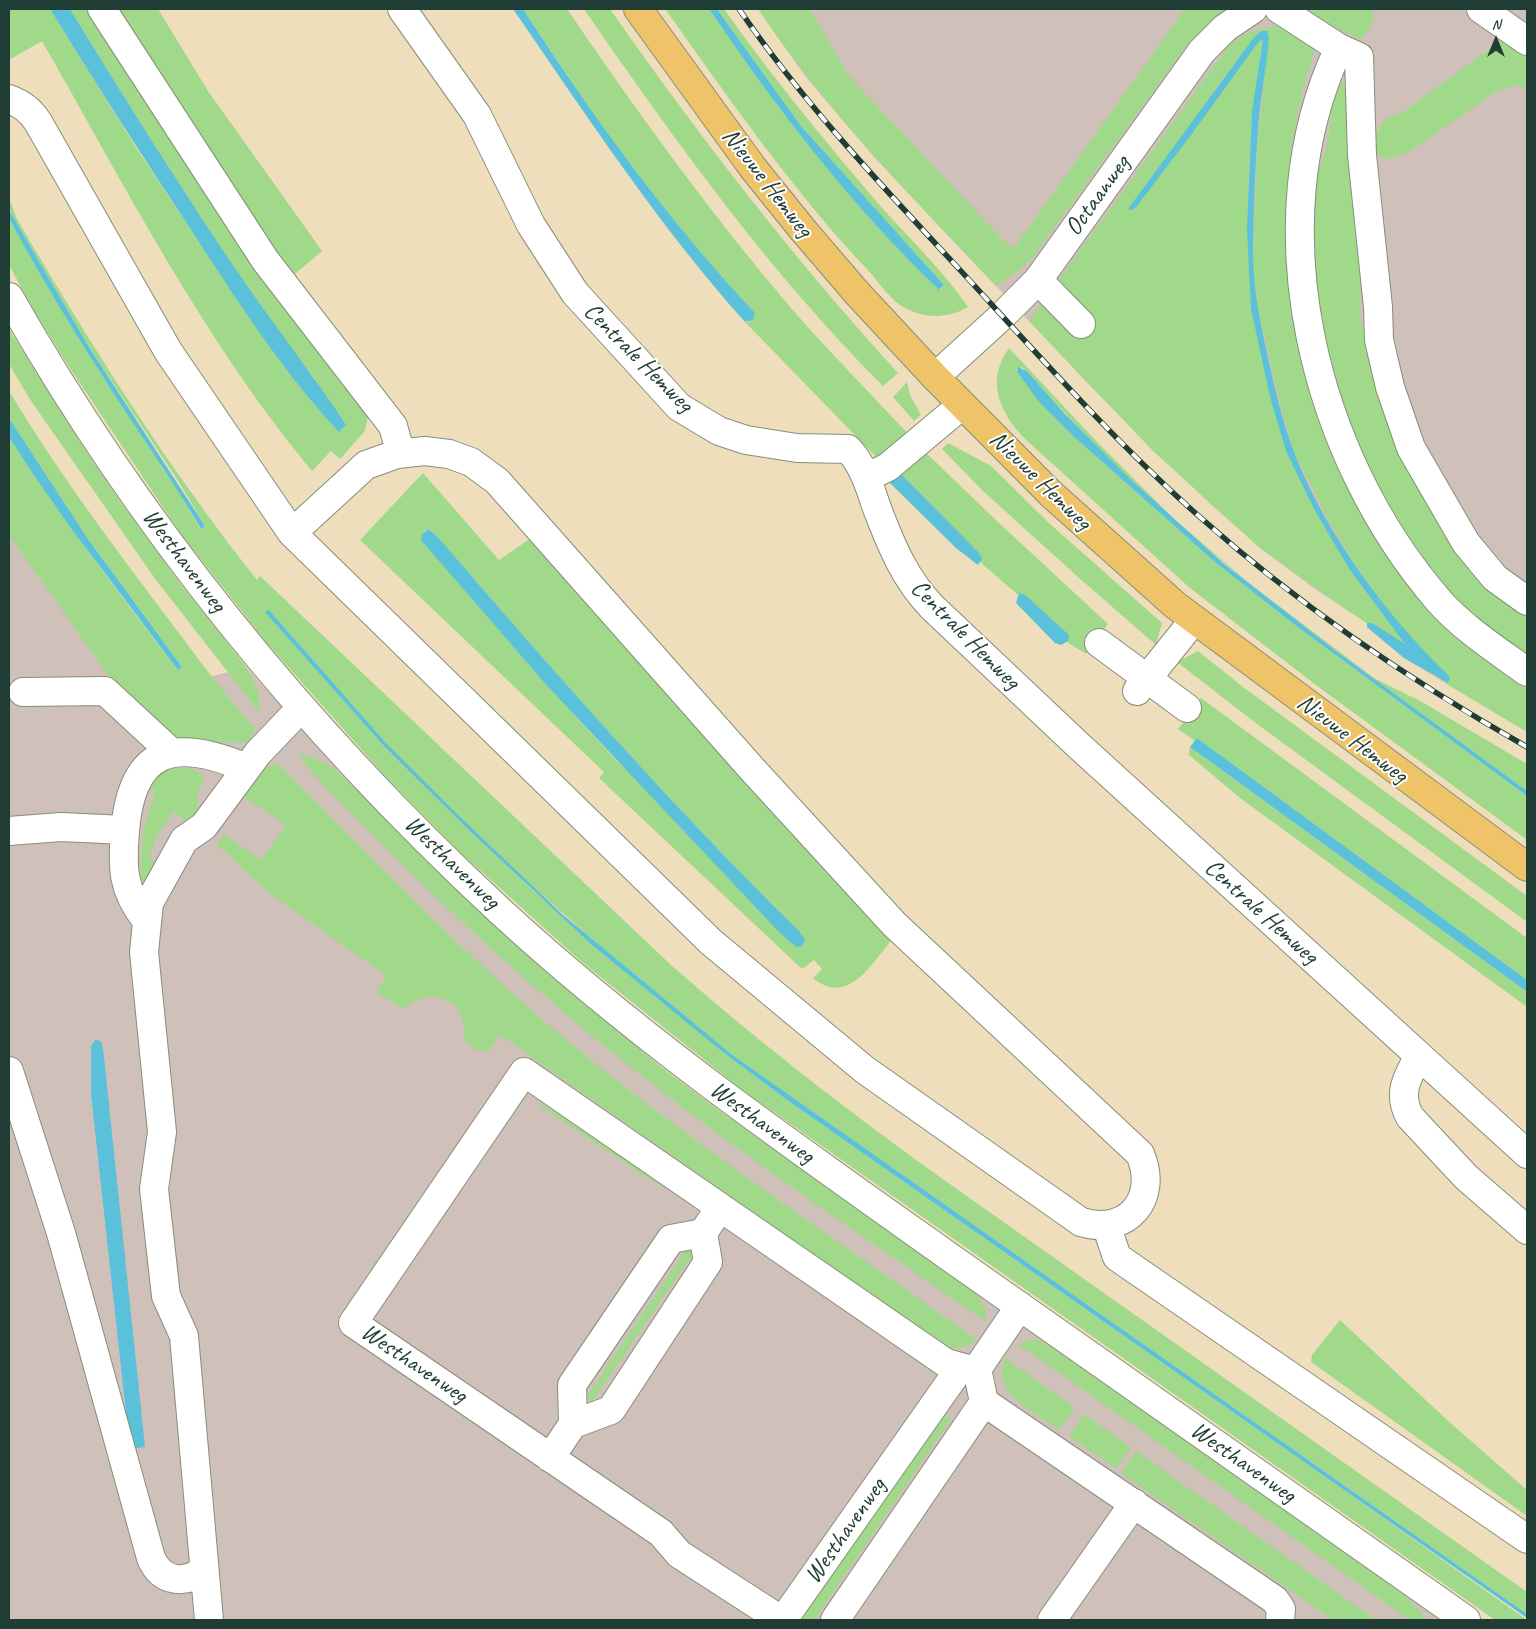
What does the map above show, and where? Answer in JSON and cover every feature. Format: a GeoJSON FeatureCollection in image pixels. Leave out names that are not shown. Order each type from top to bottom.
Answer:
{"type":"FeatureCollection","features":[{"type":"Feature","properties":{"kind":"main road","name":"Nieuwe Hemweg"},"geometry":{"type":"LineString","coordinates":[[638,9],[747,160],[803,230],[857,293],[935,377],[1050,493],[1194,620],[1527,867]]}},
{"type":"Feature","properties":{"kind":"street"},"geometry":{"type":"LineString","coordinates":[[102,9],[265,260],[393,426],[398,444],[397,454]]}},
{"type":"Feature","properties":{"kind":"street","name":"Centrale Hemweg"},"geometry":{"type":"LineString","coordinates":[[402,9],[477,115],[531,225],[575,293],[679,407],[719,431],[746,440],[797,448],[848,449],[856,458],[866,478],[898,560],[919,593],[1078,745],[1527,1154]]}},
{"type":"Feature","properties":{"kind":"street","name":"Octaanweg"},"geometry":{"type":"LineString","coordinates":[[935,377],[1002,316],[1038,280],[1202,51],[1224,28],[1253,9]]}},
{"type":"Feature","properties":{"kind":"street"},"geometry":{"type":"LineString","coordinates":[[1279,9],[1339,48],[1360,57],[1362,155],[1378,307],[1379,340],[1390,387],[1411,448],[1466,543],[1495,578],[1527,601]]}},
{"type":"Feature","properties":{"kind":"street"},"geometry":{"type":"LineString","coordinates":[[1481,9],[1527,41]]}},
{"type":"Feature","properties":{"kind":"street"},"geometry":{"type":"LineString","coordinates":[[1339,48],[1324,78],[1306,147],[1301,228],[1307,316],[1313,349],[1331,411],[1352,466],[1372,507],[1406,558],[1440,602],[1468,629],[1527,672]]}},
{"type":"Feature","properties":{"kind":"street"},"geometry":{"type":"LineString","coordinates":[[9,99],[26,108],[38,122],[168,351],[292,534],[711,942],[866,1070],[1071,1216],[1093,1225],[1106,1225],[1128,1216],[1137,1208],[1144,1196],[1147,1181],[1146,1168],[1140,1154],[894,924],[752,770],[497,481],[471,462],[454,456],[425,451],[397,454],[366,465],[292,534]]}},
{"type":"Feature","properties":{"kind":"street"},"geometry":{"type":"LineString","coordinates":[[1038,280],[1080,324]]}},
{"type":"Feature","properties":{"kind":"street","name":"Westhavenweg"},"geometry":{"type":"LineString","coordinates":[[9,297],[68,396],[135,496],[204,590],[301,708],[340,751],[461,874],[548,953],[639,1031],[772,1131],[1466,1620]]}},
{"type":"Feature","properties":{"kind":"street"},"geometry":{"type":"LineString","coordinates":[[866,478],[888,467],[962,404]]}},
{"type":"Feature","properties":{"kind":"street"},"geometry":{"type":"LineString","coordinates":[[1142,685],[1194,620]]}},
{"type":"Feature","properties":{"kind":"street"},"geometry":{"type":"LineString","coordinates":[[1099,642],[1142,685],[1187,708]]}},
{"type":"Feature","properties":{"kind":"street"},"geometry":{"type":"LineString","coordinates":[[23,692],[105,691],[172,753]]}},
{"type":"Feature","properties":{"kind":"street"},"geometry":{"type":"LineString","coordinates":[[209,1620],[203,1570],[184,1336],[166,1296],[154,1189],[162,1132],[144,952],[146,920],[149,903],[184,840],[204,826],[258,753],[301,708]]}},
{"type":"Feature","properties":{"kind":"street"},"geometry":{"type":"LineString","coordinates":[[146,920],[136,907],[124,877],[122,862],[129,802],[137,778],[149,763],[172,753],[202,753],[225,759],[246,768]]}},
{"type":"Feature","properties":{"kind":"street"},"geometry":{"type":"LineString","coordinates":[[9,831],[61,826],[125,830]]}},
{"type":"Feature","properties":{"kind":"street"},"geometry":{"type":"LineString","coordinates":[[1419,1056],[1403,1086],[1405,1108],[1410,1117],[1466,1177],[1527,1230]]}},
{"type":"Feature","properties":{"kind":"street"},"geometry":{"type":"LineString","coordinates":[[9,1070],[61,1233],[151,1558],[157,1570],[165,1577],[175,1580],[190,1578],[203,1570]]}},
{"type":"Feature","properties":{"kind":"street","name":"Westhavenweg"},"geometry":{"type":"LineString","coordinates":[[968,1368],[946,1363],[933,1355],[524,1072],[353,1323],[661,1533],[679,1554],[782,1620],[968,1368],[1020,1306]]}},
{"type":"Feature","properties":{"kind":"street"},"geometry":{"type":"LineString","coordinates":[[573,1424],[611,1410],[708,1262],[703,1233],[720,1207]]}},
{"type":"Feature","properties":{"kind":"street"},"geometry":{"type":"LineString","coordinates":[[1106,1225],[1117,1257],[1527,1539]]}},
{"type":"Feature","properties":{"kind":"street"},"geometry":{"type":"LineString","coordinates":[[550,1458],[573,1424],[572,1385],[649,1271],[671,1239],[703,1233]]}},
{"type":"Feature","properties":{"kind":"street"},"geometry":{"type":"LineString","coordinates":[[968,1368],[984,1402],[1275,1600],[1281,1609],[1280,1620]]}},
{"type":"Feature","properties":{"kind":"street","name":"Westhavenweg"},"geometry":{"type":"LineString","coordinates":[[835,1620],[984,1402]]}},
{"type":"Feature","properties":{"kind":"street"},"geometry":{"type":"LineString","coordinates":[[1052,1620],[1134,1503]]}},
{"type":"Feature","properties":{"kind":"shaded area"},"geometry":{"type":"Polygon","coordinates":[[[758,9],[1527,9],[1527,732],[1404,658],[1369,629],[1367,623],[1315,589],[1260,548],[1205,499],[1095,391],[874,157],[805,76],[758,9]]]}},
{"type":"Feature","properties":{"kind":"shaded area"},"geometry":{"type":"Polygon","coordinates":[[[9,459],[176,684],[247,668],[343,776],[466,899],[532,959],[661,1067],[721,1112],[1440,1620],[9,1620],[9,459]]]}},
{"type":"Feature","properties":{"kind":"green space"},"geometry":{"type":"Polygon","coordinates":[[[9,9],[50,9],[135,146],[247,314],[279,358],[316,380],[282,336],[187,198],[70,9],[93,9],[317,348],[368,416],[365,431],[340,459],[331,451],[312,471],[273,421],[201,317],[42,41],[9,60],[9,9]]]}},
{"type":"Feature","properties":{"kind":"green space"},"geometry":{"type":"Polygon","coordinates":[[[113,9],[158,9],[208,91],[322,251],[295,274],[290,276],[113,9]]]}},
{"type":"Feature","properties":{"kind":"green space"},"geometry":{"type":"Polygon","coordinates":[[[523,9],[567,9],[647,124],[732,236],[806,325],[912,438],[881,462],[745,322],[749,322],[755,313],[691,242],[632,166],[576,88],[523,9]]]}},
{"type":"Feature","properties":{"kind":"green space"},"geometry":{"type":"Polygon","coordinates":[[[584,9],[610,9],[713,150],[784,241],[898,373],[883,386],[801,298],[762,251],[653,108],[584,9]]]}},
{"type":"Feature","properties":{"kind":"green space"},"geometry":{"type":"Polygon","coordinates":[[[665,9],[709,9],[761,83],[816,156],[907,258],[939,290],[941,289],[944,285],[801,126],[717,9],[724,9],[821,135],[883,209],[938,269],[968,307],[946,315],[930,316],[907,309],[895,301],[837,236],[785,173],[665,9]]]}},
{"type":"Feature","properties":{"kind":"green space"},"geometry":{"type":"Polygon","coordinates":[[[758,9],[810,9],[848,75],[1003,240],[1014,248],[1185,9],[1225,9],[1189,42],[1033,257],[1018,271],[996,286],[841,118],[784,47],[758,9]]]}},
{"type":"Feature","properties":{"kind":"green space"},"geometry":{"type":"Polygon","coordinates":[[[1309,9],[1375,9],[1372,13],[1373,23],[1361,40],[1317,17],[1309,9]]]}},
{"type":"Feature","properties":{"kind":"green space"},"geometry":{"type":"Polygon","coordinates":[[[1273,26],[1282,27],[1315,48],[1294,133],[1289,185],[1299,343],[1306,379],[1318,416],[1350,492],[1393,564],[1416,595],[1440,623],[1459,640],[1527,689],[1527,732],[1435,677],[1446,683],[1450,679],[1414,643],[1359,571],[1330,523],[1294,452],[1281,407],[1258,310],[1253,261],[1257,148],[1268,42],[1267,31],[1263,30],[1255,36],[1128,209],[1132,210],[1137,206],[1259,41],[1263,40],[1252,111],[1248,192],[1251,309],[1270,397],[1315,511],[1363,588],[1406,644],[1401,644],[1377,625],[1367,623],[1345,609],[1260,548],[1153,451],[1029,321],[1230,44],[1249,32],[1273,26]]]}},
{"type":"Feature","properties":{"kind":"green space"},"geometry":{"type":"Polygon","coordinates":[[[1527,36],[1527,88],[1516,85],[1497,91],[1409,152],[1388,159],[1382,158],[1375,151],[1374,138],[1384,120],[1403,112],[1498,43],[1527,36]]]}},
{"type":"Feature","properties":{"kind":"green space"},"geometry":{"type":"Polygon","coordinates":[[[1339,83],[1348,84],[1364,269],[1359,312],[1379,396],[1527,608],[1527,661],[1472,620],[1424,570],[1355,449],[1312,289],[1314,182],[1324,157],[1331,123],[1331,95],[1339,83]]]}},
{"type":"Feature","properties":{"kind":"green space"},"geometry":{"type":"Polygon","coordinates":[[[9,198],[17,219],[101,358],[161,449],[257,580],[260,576],[671,965],[766,1045],[830,1096],[930,1170],[1527,1592],[1527,1614],[731,1054],[557,908],[474,832],[394,752],[269,610],[266,612],[382,744],[537,894],[724,1053],[787,1100],[1527,1620],[1495,1620],[741,1089],[583,963],[462,854],[385,776],[266,642],[181,534],[71,370],[34,311],[9,265],[9,218],[100,372],[173,481],[200,529],[205,526],[177,479],[89,347],[9,210],[9,198]]]}},
{"type":"Feature","properties":{"kind":"green space"},"geometry":{"type":"Polygon","coordinates":[[[9,329],[122,504],[179,582],[247,668],[259,693],[259,712],[156,580],[31,401],[9,364],[9,329]]]}},
{"type":"Feature","properties":{"kind":"green space"},"geometry":{"type":"Polygon","coordinates":[[[1009,348],[1098,443],[1175,520],[1254,587],[1374,678],[1422,702],[1527,764],[1527,791],[1304,627],[1261,593],[1218,558],[1176,522],[1099,449],[1027,371],[1022,367],[1016,370],[1040,402],[1072,435],[1216,563],[1295,625],[1527,796],[1527,840],[1316,685],[1190,588],[1025,439],[1009,418],[999,396],[998,372],[1009,348]]]}},
{"type":"Feature","properties":{"kind":"green space"},"geometry":{"type":"Polygon","coordinates":[[[907,382],[910,395],[921,415],[914,421],[893,397],[907,382]]]}},
{"type":"Feature","properties":{"kind":"green space"},"geometry":{"type":"Polygon","coordinates":[[[9,391],[78,497],[215,681],[255,728],[248,743],[218,742],[166,736],[137,716],[9,535],[9,437],[49,497],[113,584],[178,670],[182,667],[88,539],[9,418],[9,391]]]}},
{"type":"Feature","properties":{"kind":"green space"},"geometry":{"type":"Polygon","coordinates":[[[948,443],[991,466],[1050,524],[1162,623],[1156,645],[983,491],[942,449],[948,443]]]}},
{"type":"Feature","properties":{"kind":"green space"},"geometry":{"type":"Polygon","coordinates":[[[921,448],[1108,624],[1086,654],[1067,642],[1057,624],[1019,593],[1018,595],[980,562],[981,556],[900,473],[890,478],[890,483],[886,478],[921,448]]]}},
{"type":"Feature","properties":{"kind":"green space"},"geometry":{"type":"Polygon","coordinates":[[[423,473],[499,560],[531,538],[651,672],[706,740],[745,773],[895,936],[869,968],[859,978],[849,984],[838,988],[826,986],[813,978],[822,969],[814,960],[802,969],[599,778],[604,772],[360,540],[423,473]],[[428,529],[424,531],[425,543],[549,688],[615,759],[799,931],[659,787],[524,637],[437,536],[428,529]]]}},
{"type":"Feature","properties":{"kind":"green space"},"geometry":{"type":"Polygon","coordinates":[[[1198,651],[1243,687],[1527,896],[1527,922],[1253,721],[1177,662],[1198,651]]]}},
{"type":"Feature","properties":{"kind":"green space"},"geometry":{"type":"Polygon","coordinates":[[[1201,698],[1527,938],[1527,980],[1197,738],[1195,741],[1178,729],[1201,698]]]}},
{"type":"Feature","properties":{"kind":"green space"},"geometry":{"type":"Polygon","coordinates":[[[1190,747],[1527,992],[1527,1007],[1240,798],[1189,755],[1190,747]]]}},
{"type":"Feature","properties":{"kind":"green space"},"geometry":{"type":"Polygon","coordinates":[[[299,754],[311,757],[334,768],[466,899],[532,959],[661,1067],[721,1112],[975,1292],[985,1308],[986,1322],[760,1165],[671,1099],[594,1038],[528,982],[433,894],[332,793],[310,770],[299,754]]]}},
{"type":"Feature","properties":{"kind":"green space"},"geometry":{"type":"Polygon","coordinates":[[[279,764],[359,846],[481,965],[567,1040],[701,1144],[977,1340],[968,1346],[949,1349],[500,1035],[489,1051],[479,1051],[464,1041],[464,1027],[461,1015],[455,1006],[447,1000],[437,997],[426,997],[414,1001],[403,1009],[377,992],[387,976],[273,896],[217,845],[224,834],[261,860],[286,825],[244,796],[264,769],[279,764]]]}},
{"type":"Feature","properties":{"kind":"green space"},"geometry":{"type":"Polygon","coordinates":[[[174,768],[191,768],[201,773],[204,781],[198,790],[197,813],[189,823],[174,812],[165,823],[155,840],[150,859],[159,865],[142,890],[142,840],[155,791],[147,785],[159,774],[174,768]]]}},
{"type":"Feature","properties":{"kind":"green space"},"geometry":{"type":"Polygon","coordinates":[[[536,1100],[665,1184],[667,1188],[663,1188],[543,1108],[536,1100]]]}},
{"type":"Feature","properties":{"kind":"green space"},"geometry":{"type":"Polygon","coordinates":[[[687,1248],[694,1252],[592,1402],[586,1398],[687,1248]]]}},
{"type":"Feature","properties":{"kind":"green space"},"geometry":{"type":"Polygon","coordinates":[[[1340,1320],[1446,1419],[1527,1490],[1527,1516],[1311,1362],[1312,1355],[1340,1320]]]}},
{"type":"Feature","properties":{"kind":"green space"},"geometry":{"type":"Polygon","coordinates":[[[1028,1340],[1039,1340],[1051,1346],[1400,1592],[1418,1609],[1425,1620],[1410,1620],[1018,1344],[1028,1340]]]}},
{"type":"Feature","properties":{"kind":"green space"},"geometry":{"type":"Polygon","coordinates":[[[1005,1358],[1075,1408],[1059,1430],[1027,1409],[1009,1392],[1004,1382],[1002,1371],[1005,1358]]]}},
{"type":"Feature","properties":{"kind":"green space"},"geometry":{"type":"Polygon","coordinates":[[[1084,1414],[1131,1447],[1116,1469],[1069,1436],[1084,1414]]]}},
{"type":"Feature","properties":{"kind":"green space"},"geometry":{"type":"Polygon","coordinates":[[[946,1416],[951,1419],[814,1620],[798,1620],[942,1417],[946,1416]]]}},
{"type":"Feature","properties":{"kind":"green space"},"geometry":{"type":"Polygon","coordinates":[[[1136,1451],[1376,1620],[1333,1620],[1121,1473],[1136,1451]]]}},
{"type":"Feature","properties":{"kind":"water"},"geometry":{"type":"Polygon","coordinates":[[[50,9],[70,9],[219,244],[346,425],[339,432],[280,361],[244,310],[138,149],[50,9]]]}},
{"type":"Feature","properties":{"kind":"water"},"geometry":{"type":"Polygon","coordinates":[[[513,9],[523,9],[576,88],[632,166],[692,242],[755,313],[753,320],[745,322],[682,247],[624,169],[513,9]]]}},
{"type":"Feature","properties":{"kind":"water"},"geometry":{"type":"Polygon","coordinates":[[[709,9],[717,9],[801,126],[944,285],[939,290],[876,225],[816,156],[761,83],[709,9]]]}},
{"type":"Feature","properties":{"kind":"water"},"geometry":{"type":"Polygon","coordinates":[[[1262,31],[1267,31],[1269,37],[1256,152],[1253,259],[1256,295],[1262,330],[1282,415],[1294,452],[1322,513],[1359,571],[1402,626],[1448,675],[1450,679],[1448,683],[1404,658],[1367,627],[1367,623],[1372,623],[1405,644],[1350,570],[1315,511],[1286,451],[1270,397],[1251,309],[1247,230],[1252,111],[1263,40],[1259,41],[1137,206],[1132,210],[1128,209],[1255,36],[1262,31]]]}},
{"type":"Feature","properties":{"kind":"water"},"geometry":{"type":"Polygon","coordinates":[[[9,210],[89,347],[205,526],[201,529],[65,315],[9,218],[9,210]]]}},
{"type":"Feature","properties":{"kind":"water"},"geometry":{"type":"Polygon","coordinates":[[[1018,367],[1027,371],[1065,414],[1129,478],[1223,563],[1336,651],[1527,791],[1527,796],[1295,625],[1216,563],[1072,435],[1040,403],[1017,372],[1018,367]]]}},
{"type":"Feature","properties":{"kind":"water"},"geometry":{"type":"Polygon","coordinates":[[[9,418],[88,539],[182,667],[178,670],[73,531],[33,474],[9,437],[9,418]]]}},
{"type":"Feature","properties":{"kind":"water"},"geometry":{"type":"Polygon","coordinates":[[[900,473],[980,554],[982,559],[978,565],[956,548],[890,483],[890,478],[900,473]]]}},
{"type":"Feature","properties":{"kind":"water"},"geometry":{"type":"Polygon","coordinates":[[[428,529],[437,536],[659,787],[799,931],[805,940],[802,946],[796,947],[778,931],[549,688],[421,540],[422,534],[428,529]]]}},
{"type":"Feature","properties":{"kind":"water"},"geometry":{"type":"Polygon","coordinates":[[[1019,593],[1025,595],[1069,635],[1068,641],[1061,645],[1055,643],[1016,603],[1019,593]]]}},
{"type":"Feature","properties":{"kind":"water"},"geometry":{"type":"Polygon","coordinates":[[[269,610],[385,742],[458,815],[562,914],[731,1054],[1527,1614],[1527,1618],[787,1100],[724,1053],[591,944],[470,831],[382,744],[265,612],[269,610]]]}},
{"type":"Feature","properties":{"kind":"water"},"geometry":{"type":"Polygon","coordinates":[[[1197,738],[1527,980],[1527,992],[1190,747],[1197,738]]]}},
{"type":"Feature","properties":{"kind":"water"},"geometry":{"type":"Polygon","coordinates":[[[96,1039],[101,1042],[103,1048],[145,1447],[130,1449],[91,1094],[91,1046],[96,1039]]]}},
{"type":"Feature","properties":{"kind":"railway"},"geometry":{"type":"LineString","coordinates":[[739,9],[790,78],[845,144],[1078,398],[1138,460],[1239,551],[1318,612],[1399,669],[1527,747]]}}]}
